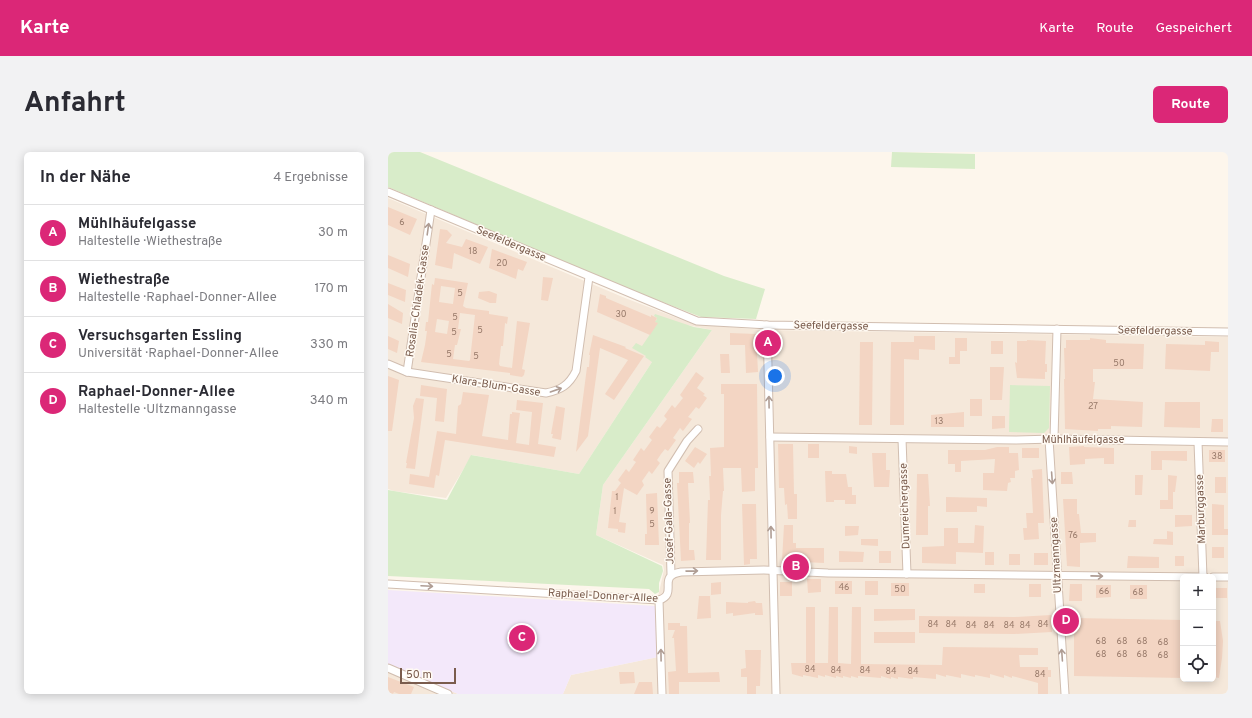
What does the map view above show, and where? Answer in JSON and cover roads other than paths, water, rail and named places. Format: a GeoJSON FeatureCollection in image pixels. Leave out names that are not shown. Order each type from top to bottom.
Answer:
{"type":"FeatureCollection","features":[{"type":"Feature","properties":{"kind":"street","name":"Seefeldergasse"},"geometry":{"type":"LineString","coordinates":[[388,192],[697,322],[768,325],[1228,332]]}},
{"type":"Feature","properties":{"kind":"street","name":"Rosalia-Chladek-Gasse"},"geometry":{"type":"LineString","coordinates":[[388,364],[407,372],[431,210]]}},
{"type":"Feature","properties":{"kind":"street","name":"Klara-Blum-Gasse"},"geometry":{"type":"LineString","coordinates":[[407,372],[546,393],[557,391],[572,380],[576,372],[589,277]]}},
{"type":"Feature","properties":{"kind":"street"},"geometry":{"type":"LineString","coordinates":[[768,325],[772,571],[776,694]]}},
{"type":"Feature","properties":{"kind":"street","name":"Ultzmanngasse"},"geometry":{"type":"LineString","coordinates":[[1056,329],[1052,439],[1065,694]]}},
{"type":"Feature","properties":{"kind":"street","name":"Josef-Gala-Gasse"},"geometry":{"type":"LineString","coordinates":[[671,574],[668,471],[679,452],[698,429]]}},
{"type":"Feature","properties":{"kind":"street","name":"Mühlhäufelgasse"},"geometry":{"type":"LineString","coordinates":[[770,437],[1228,442]]}},
{"type":"Feature","properties":{"kind":"street","name":"Dumreichergasse"},"geometry":{"type":"LineString","coordinates":[[902,439],[907,574]]}},
{"type":"Feature","properties":{"kind":"street","name":"Marburggasse"},"geometry":{"type":"LineString","coordinates":[[1198,442],[1204,574]]}},
{"type":"Feature","properties":{"kind":"street"},"geometry":{"type":"LineString","coordinates":[[671,574],[681,572],[772,571],[1180,577]]}},
{"type":"Feature","properties":{"kind":"street","name":"Raphael-Donner-Allee"},"geometry":{"type":"LineString","coordinates":[[388,584],[659,600],[668,595],[668,577],[671,574]]}},
{"type":"Feature","properties":{"kind":"street"},"geometry":{"type":"LineString","coordinates":[[1216,577],[1228,577]]}},
{"type":"Feature","properties":{"kind":"street"},"geometry":{"type":"LineString","coordinates":[[659,600],[662,694]]}},
{"type":"Feature","properties":{"kind":"street"},"geometry":{"type":"LineString","coordinates":[[388,668],[448,694]]}},
{"type":"Feature","properties":{"kind":"place","name":"Mühlhäufelgasse"},"geometry":{"type":"Point","coordinates":[768,343]}},
{"type":"Feature","properties":{"kind":"place","name":"Wiethestraße"},"geometry":{"type":"Point","coordinates":[796,567]}},
{"type":"Feature","properties":{"kind":"place","name":"Raphael-Donner-Allee"},"geometry":{"type":"Point","coordinates":[1066,621]}},
{"type":"Feature","properties":{"kind":"place","name":"Versuchsgarten Essling"},"geometry":{"type":"Point","coordinates":[522,638]}}]}
